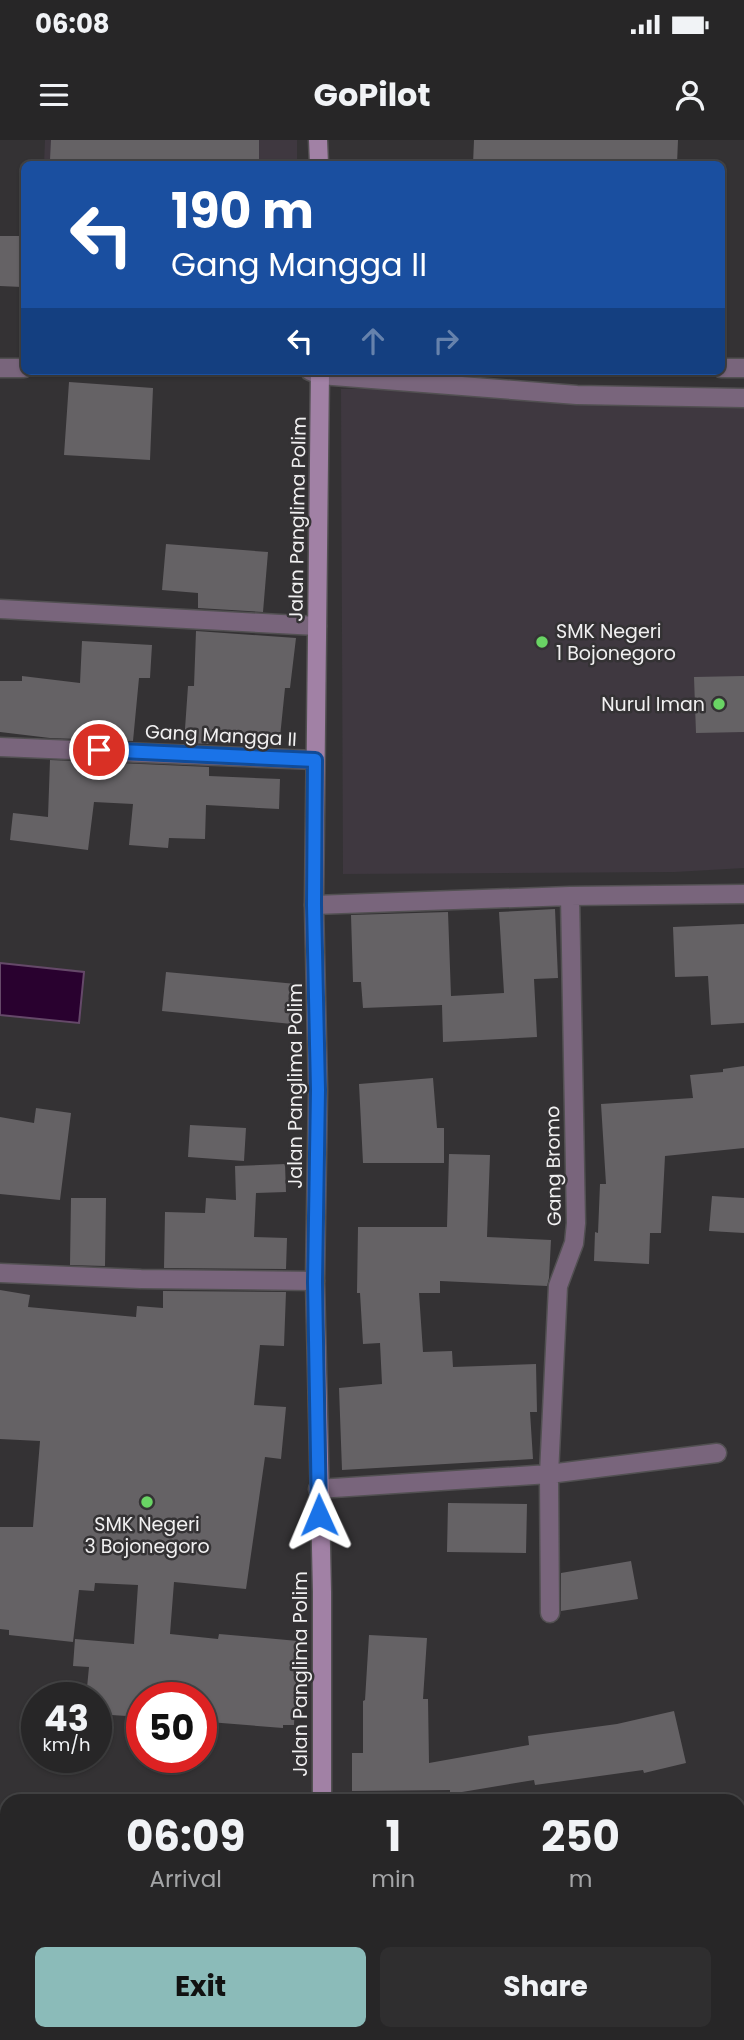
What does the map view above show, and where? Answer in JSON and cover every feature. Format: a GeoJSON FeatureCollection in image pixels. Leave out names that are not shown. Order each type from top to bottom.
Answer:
{"type":"FeatureCollection","features":[{"type":"Feature","properties":{"kind":"main road"},"geometry":{"type":"LineString","coordinates":[[318,140],[319,161]]}},
{"type":"Feature","properties":{"kind":"main road","name":"Jalan Panglima Polim"},"geometry":{"type":"LineString","coordinates":[[316,375],[314,905],[318,1090],[315,1282],[322,1592],[321,1794]]}},
{"type":"Feature","properties":{"kind":"street"},"geometry":{"type":"LineString","coordinates":[[0,368],[21,368]]}},
{"type":"Feature","properties":{"kind":"street"},"geometry":{"type":"LineString","coordinates":[[725,368],[744,369]]}},
{"type":"Feature","properties":{"kind":"street"},"geometry":{"type":"LineString","coordinates":[[350,375],[577,395],[744,398]]}},
{"type":"Feature","properties":{"kind":"street"},"geometry":{"type":"LineString","coordinates":[[0,609],[317,626]]}},
{"type":"Feature","properties":{"kind":"street","name":"Gang Mangga II"},"geometry":{"type":"LineString","coordinates":[[0,747],[315,760]]}},
{"type":"Feature","properties":{"kind":"street"},"geometry":{"type":"LineString","coordinates":[[314,905],[570,896],[744,894]]}},
{"type":"Feature","properties":{"kind":"street","name":"Gang Bromo"},"geometry":{"type":"LineString","coordinates":[[550,1613],[549,1474],[558,1286],[575,1243],[576,1223],[570,896]]}},
{"type":"Feature","properties":{"kind":"street"},"geometry":{"type":"LineString","coordinates":[[0,1273],[315,1282]]}},
{"type":"Feature","properties":{"kind":"street"},"geometry":{"type":"LineString","coordinates":[[318,1489],[549,1474],[717,1453]]}},
{"type":"Feature","properties":{"kind":"shaded area"},"geometry":{"type":"Polygon","coordinates":[[[45,140],[297,140],[297,161],[44,161],[45,140]]]}},
{"type":"Feature","properties":{"kind":"shaded area","name":"SMK Negeri 1 Bojonegoro"},"geometry":{"type":"Polygon","coordinates":[[[477,386],[744,394],[744,868],[675,872],[343,874],[341,389],[477,386]]]}},
{"type":"Feature","properties":{"kind":"shaded area"},"geometry":{"type":"Polygon","coordinates":[[[0,963],[84,972],[79,1023],[0,1015],[0,963]]]}},
{"type":"Feature","properties":{"kind":"building"},"geometry":{"type":"Polygon","coordinates":[[[51,140],[259,140],[259,161],[50,160],[51,140]]]}},
{"type":"Feature","properties":{"kind":"building"},"geometry":{"type":"Polygon","coordinates":[[[474,140],[678,140],[677,161],[473,161],[474,140]]]}},
{"type":"Feature","properties":{"kind":"building"},"geometry":{"type":"Polygon","coordinates":[[[0,236],[21,236],[21,287],[0,286],[0,236]]]}},
{"type":"Feature","properties":{"kind":"building"},"geometry":{"type":"Polygon","coordinates":[[[69,382],[153,388],[150,460],[64,455],[69,382]]]}},
{"type":"Feature","properties":{"kind":"building"},"geometry":{"type":"Polygon","coordinates":[[[166,544],[268,552],[263,612],[198,608],[198,593],[162,590],[166,544]]]}},
{"type":"Feature","properties":{"kind":"building"},"geometry":{"type":"Polygon","coordinates":[[[196,631],[296,638],[290,688],[285,688],[280,737],[212,729],[211,744],[184,743],[188,686],[194,686],[196,631]]]}},
{"type":"Feature","properties":{"kind":"building"},"geometry":{"type":"Polygon","coordinates":[[[82,641],[152,645],[150,678],[139,678],[133,741],[50,738],[0,732],[0,681],[22,681],[22,676],[80,683],[82,641]]]}},
{"type":"Feature","properties":{"kind":"building","name":"Nurul Iman"},"geometry":{"type":"Polygon","coordinates":[[[744,676],[744,732],[696,733],[694,677],[744,676]]]}},
{"type":"Feature","properties":{"kind":"building"},"geometry":{"type":"Polygon","coordinates":[[[50,760],[209,767],[209,776],[280,779],[279,809],[206,805],[205,839],[169,838],[168,848],[129,845],[133,804],[94,802],[88,850],[10,840],[13,813],[48,817],[50,760]]]}},
{"type":"Feature","properties":{"kind":"building"},"geometry":{"type":"Polygon","coordinates":[[[555,909],[558,978],[534,979],[537,1037],[443,1042],[442,1005],[363,1008],[361,982],[353,982],[351,915],[448,912],[451,996],[504,993],[499,912],[555,909]]]}},
{"type":"Feature","properties":{"kind":"building"},"geometry":{"type":"Polygon","coordinates":[[[744,924],[744,1023],[711,1025],[708,976],[675,977],[673,927],[744,924]]]}},
{"type":"Feature","properties":{"kind":"building"},"geometry":{"type":"Polygon","coordinates":[[[166,972],[296,984],[292,1024],[162,1011],[166,972]]]}},
{"type":"Feature","properties":{"kind":"building"},"geometry":{"type":"Polygon","coordinates":[[[744,1066],[744,1148],[665,1156],[661,1233],[650,1233],[649,1264],[594,1261],[600,1184],[606,1184],[601,1104],[693,1098],[690,1075],[723,1072],[723,1069],[744,1066]]]}},
{"type":"Feature","properties":{"kind":"building"},"geometry":{"type":"Polygon","coordinates":[[[433,1078],[437,1128],[444,1128],[444,1163],[363,1163],[359,1084],[433,1078]]]}},
{"type":"Feature","properties":{"kind":"building"},"geometry":{"type":"Polygon","coordinates":[[[36,1108],[71,1113],[60,1200],[0,1194],[0,1117],[34,1123],[36,1108]]]}},
{"type":"Feature","properties":{"kind":"building"},"geometry":{"type":"Polygon","coordinates":[[[190,1125],[246,1128],[244,1161],[188,1157],[190,1125]]]}},
{"type":"Feature","properties":{"kind":"building"},"geometry":{"type":"Polygon","coordinates":[[[449,1154],[490,1155],[487,1237],[551,1240],[549,1278],[547,1286],[440,1281],[440,1293],[419,1293],[423,1352],[452,1351],[453,1367],[536,1364],[537,1412],[530,1412],[533,1459],[342,1470],[339,1388],[382,1384],[380,1343],[363,1344],[360,1293],[357,1293],[358,1227],[447,1227],[449,1154]]]}},
{"type":"Feature","properties":{"kind":"building"},"geometry":{"type":"Polygon","coordinates":[[[285,1164],[286,1192],[256,1193],[254,1237],[287,1238],[286,1269],[164,1268],[165,1212],[205,1213],[206,1198],[236,1200],[235,1166],[285,1164]]]}},
{"type":"Feature","properties":{"kind":"building"},"geometry":{"type":"Polygon","coordinates":[[[712,1196],[744,1198],[744,1233],[709,1231],[712,1196]]]}},
{"type":"Feature","properties":{"kind":"building"},"geometry":{"type":"Polygon","coordinates":[[[71,1198],[106,1198],[105,1266],[70,1265],[71,1198]]]}},
{"type":"Feature","properties":{"kind":"building"},"geometry":{"type":"Polygon","coordinates":[[[0,1290],[30,1295],[28,1307],[136,1317],[137,1306],[163,1308],[163,1291],[286,1292],[284,1346],[260,1345],[254,1405],[286,1407],[281,1459],[265,1457],[246,1589],[174,1582],[170,1634],[218,1639],[219,1634],[298,1641],[294,1725],[283,1725],[283,1728],[217,1723],[217,1682],[126,1682],[126,1716],[112,1715],[112,1682],[88,1682],[89,1667],[73,1666],[75,1639],[134,1644],[138,1585],[95,1583],[94,1591],[79,1590],[73,1642],[9,1635],[9,1630],[0,1629],[0,1527],[33,1527],[40,1441],[0,1439],[0,1290]]]}},
{"type":"Feature","properties":{"kind":"building"},"geometry":{"type":"Polygon","coordinates":[[[448,1503],[527,1504],[526,1553],[447,1552],[448,1503]]]}},
{"type":"Feature","properties":{"kind":"building"},"geometry":{"type":"Polygon","coordinates":[[[631,1561],[638,1599],[561,1611],[561,1573],[631,1561]]]}},
{"type":"Feature","properties":{"kind":"building"},"geometry":{"type":"Polygon","coordinates":[[[369,1635],[427,1638],[423,1699],[428,1699],[429,1763],[529,1745],[528,1736],[617,1724],[674,1711],[686,1763],[644,1773],[643,1770],[535,1785],[534,1780],[450,1794],[450,1790],[352,1791],[352,1753],[363,1753],[363,1701],[369,1635]]]}},
{"type":"Feature","properties":{"kind":"place","name":"SMK Negeri 1 Bojonegoro"},"geometry":{"type":"Point","coordinates":[542,642]}},
{"type":"Feature","properties":{"kind":"place","name":"Nurul Iman"},"geometry":{"type":"Point","coordinates":[719,704]}},
{"type":"Feature","properties":{"kind":"place","name":"SMK Negeri 3 Bojonegoro"},"geometry":{"type":"Point","coordinates":[147,1502]}},
{"type":"Feature","properties":{"kind":"route"},"geometry":{"type":"LineString","coordinates":[[99,750],[315,760],[314,905],[318,1090],[315,1282],[319,1515]]}}]}
